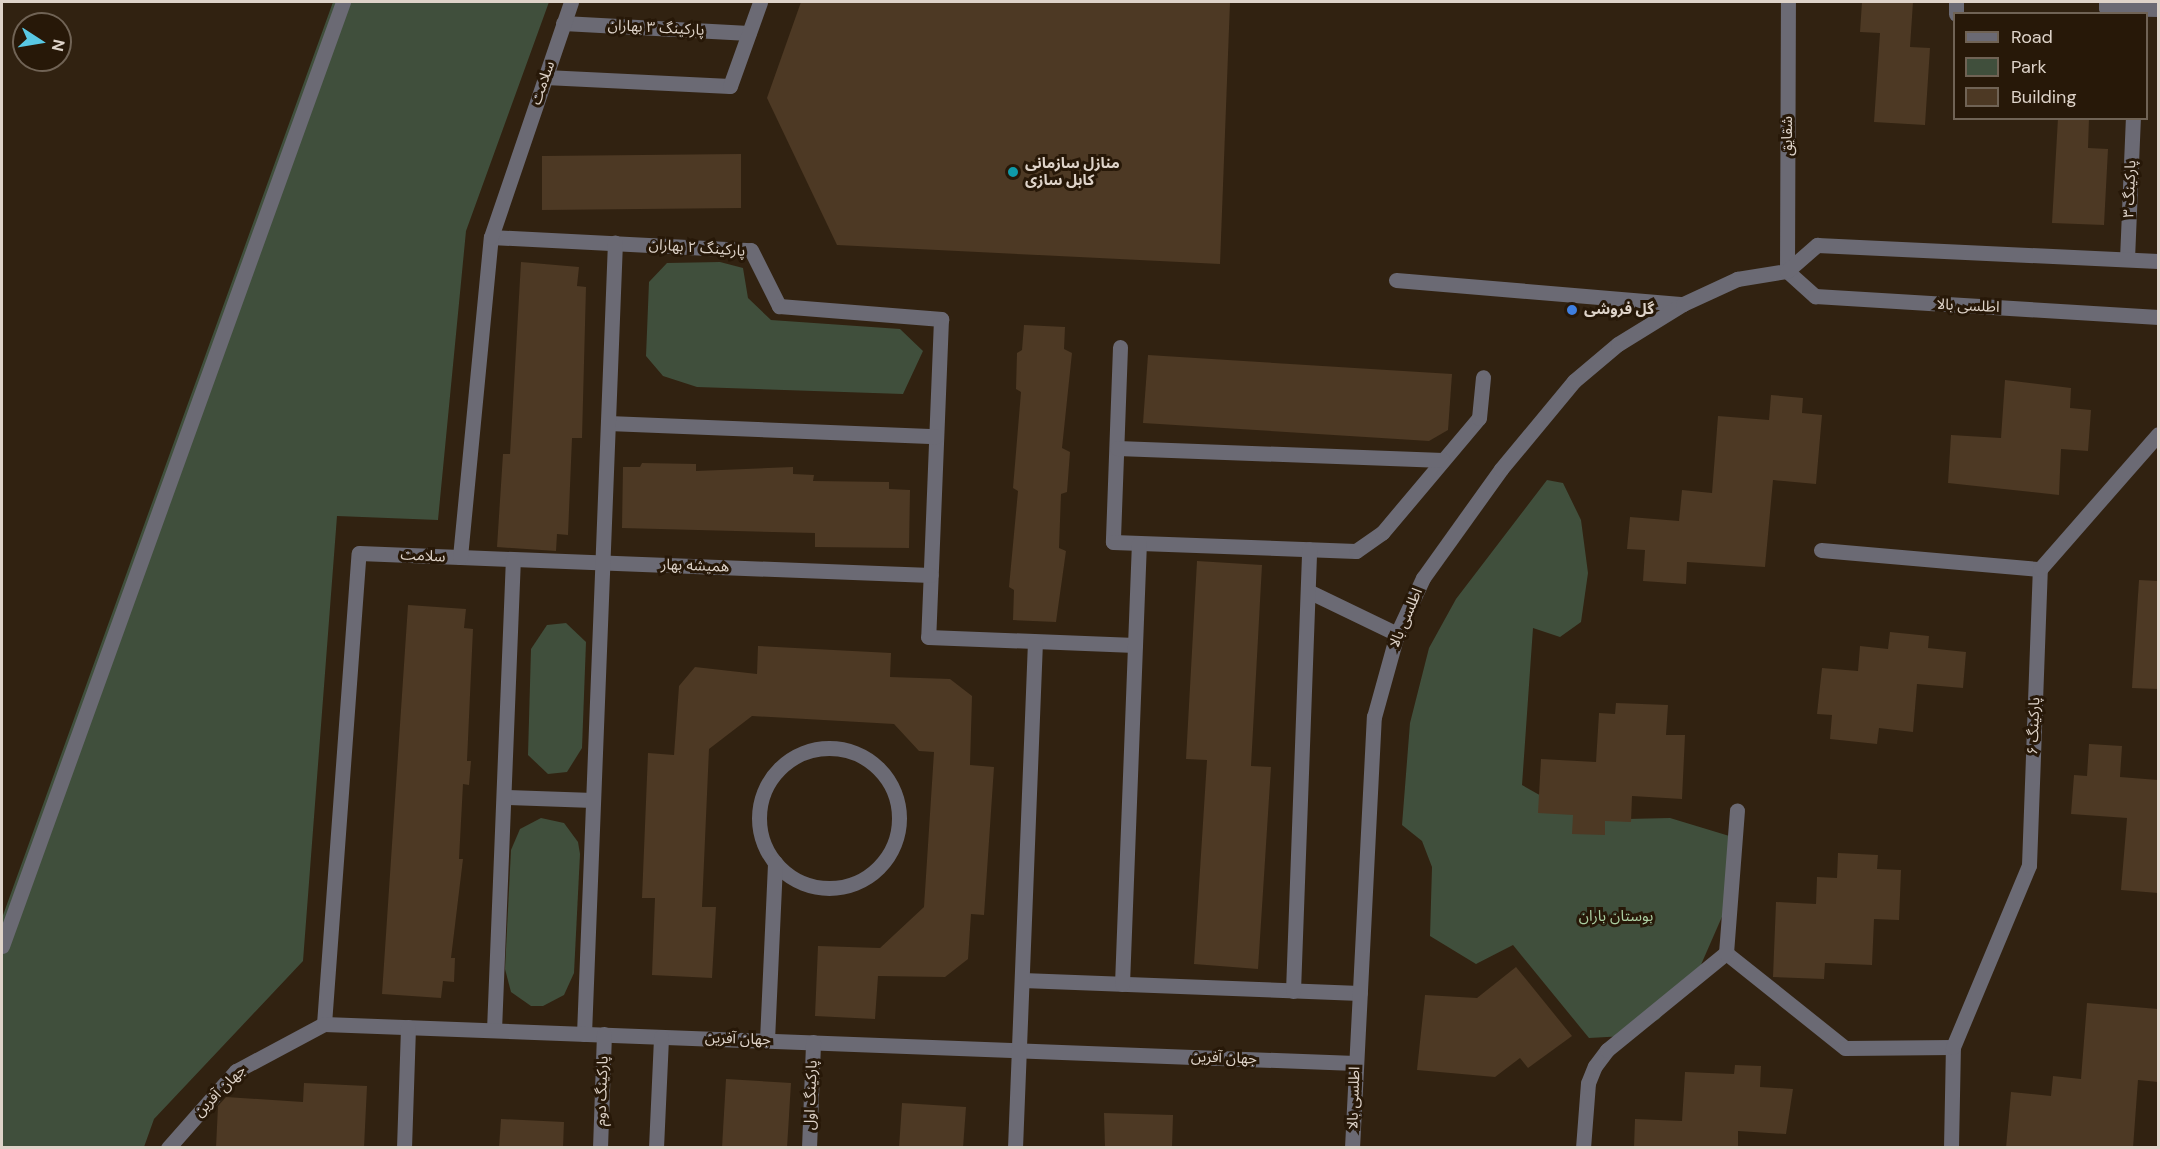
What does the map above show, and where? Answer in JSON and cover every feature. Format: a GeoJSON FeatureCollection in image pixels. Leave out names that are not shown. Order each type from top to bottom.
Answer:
{"type":"FeatureCollection","features":[{"type":"Feature","properties":{"kind":"street"},"geometry":{"type":"LineString","coordinates":[[2,946],[343,2]]}},
{"type":"Feature","properties":{"kind":"street","name":"سلامت"},"geometry":{"type":"LineString","coordinates":[[324,1024],[359,553],[460,557],[491,237],[571,2]]}},
{"type":"Feature","properties":{"kind":"street"},"geometry":{"type":"LineString","coordinates":[[545,77],[730,86],[760,2]]}},
{"type":"Feature","properties":{"kind":"street","name":"شقایق"},"geometry":{"type":"LineString","coordinates":[[1787,271],[1788,2]]}},
{"type":"Feature","properties":{"kind":"street"},"geometry":{"type":"LineString","coordinates":[[2106,2],[2106,8],[2138,11],[2158,9]]}},
{"type":"Feature","properties":{"kind":"street","name":"پارکینگ ۳ بهاران"},"geometry":{"type":"LineString","coordinates":[[563,23],[749,33]]}},
{"type":"Feature","properties":{"kind":"street","name":"پارکینگ ۳"},"geometry":{"type":"LineString","coordinates":[[2127,259],[2133,120]]}},
{"type":"Feature","properties":{"kind":"street","name":"پارکینگ ۲ بهاران"},"geometry":{"type":"LineString","coordinates":[[491,237],[751,249],[780,306],[941,319],[936,436]]}},
{"type":"Feature","properties":{"kind":"street"},"geometry":{"type":"LineString","coordinates":[[584,1034],[615,243]]}},
{"type":"Feature","properties":{"kind":"street"},"geometry":{"type":"LineString","coordinates":[[1787,271],[1817,245],[2158,261]]}},
{"type":"Feature","properties":{"kind":"street","name":"اطلسی بالا"},"geometry":{"type":"LineString","coordinates":[[1352,1148],[1374,717],[1397,634],[1423,578],[1501,469],[1574,381],[1618,344],[1683,304],[1737,279],[1787,271],[1815,296],[2158,317]]}},
{"type":"Feature","properties":{"kind":"street"},"geometry":{"type":"LineString","coordinates":[[1396,280],[1683,304]]}},
{"type":"Feature","properties":{"kind":"street"},"geometry":{"type":"LineString","coordinates":[[1120,347],[1113,542],[1356,551],[1382,533],[1479,418],[1483,377]]}},
{"type":"Feature","properties":{"kind":"street"},"geometry":{"type":"LineString","coordinates":[[608,423],[936,436],[928,637],[1135,645]]}},
{"type":"Feature","properties":{"kind":"street"},"geometry":{"type":"LineString","coordinates":[[1821,550],[2040,569],[2158,434]]}},
{"type":"Feature","properties":{"kind":"street"},"geometry":{"type":"LineString","coordinates":[[1117,448],[1443,460]]}},
{"type":"Feature","properties":{"kind":"street"},"geometry":{"type":"LineString","coordinates":[[1122,984],[1139,543]]}},
{"type":"Feature","properties":{"kind":"street"},"geometry":{"type":"LineString","coordinates":[[1293,991],[1309,549]]}},
{"type":"Feature","properties":{"kind":"street","name":"همیشه بهار"},"geometry":{"type":"LineString","coordinates":[[460,557],[931,575]]}},
{"type":"Feature","properties":{"kind":"street"},"geometry":{"type":"LineString","coordinates":[[494,1030],[513,560]]}},
{"type":"Feature","properties":{"kind":"street","name":"پارکینگ ۶"},"geometry":{"type":"LineString","coordinates":[[1953,1047],[2030,865],[2040,569]]}},
{"type":"Feature","properties":{"kind":"street"},"geometry":{"type":"LineString","coordinates":[[1308,591],[1397,634]]}},
{"type":"Feature","properties":{"kind":"street"},"geometry":{"type":"LineString","coordinates":[[1015,1148],[1035,641]]}},
{"type":"Feature","properties":{"kind":"street"},"geometry":{"type":"LineString","coordinates":[[767,1040],[775,862],[763,842],[763,796],[774,776],[790,760],[823,749],[857,753],[891,784],[898,806],[898,829],[891,851],[877,870],[858,883],[813,887],[792,878],[775,862]]}},
{"type":"Feature","properties":{"kind":"street"},"geometry":{"type":"LineString","coordinates":[[504,797],[593,800]]}},
{"type":"Feature","properties":{"kind":"street"},"geometry":{"type":"LineString","coordinates":[[1582,1148],[1588,1083],[1595,1066],[1607,1050],[1726,953],[1737,810]]}},
{"type":"Feature","properties":{"kind":"street"},"geometry":{"type":"LineString","coordinates":[[1726,953],[1845,1048],[1953,1047],[1951,1148]]}},
{"type":"Feature","properties":{"kind":"street"},"geometry":{"type":"LineString","coordinates":[[1022,980],[1360,993]]}},
{"type":"Feature","properties":{"kind":"street","name":"جهان آفرین"},"geometry":{"type":"LineString","coordinates":[[168,1148],[236,1071],[324,1024],[1355,1063]]}},
{"type":"Feature","properties":{"kind":"street"},"geometry":{"type":"LineString","coordinates":[[404,1148],[408,1027]]}},
{"type":"Feature","properties":{"kind":"street","name":"پارکینگ دوم"},"geometry":{"type":"LineString","coordinates":[[600,1148],[604,1034]]}},
{"type":"Feature","properties":{"kind":"street"},"geometry":{"type":"LineString","coordinates":[[656,1148],[661,1037]]}},
{"type":"Feature","properties":{"kind":"street","name":"پارکینگ اول"},"geometry":{"type":"LineString","coordinates":[[809,1148],[813,1042]]}},
{"type":"Feature","properties":{"kind":"green space"},"geometry":{"type":"Polygon","coordinates":[[[333,2],[549,2],[466,231],[438,520],[337,516],[303,961],[154,1119],[144,1147],[2,1147],[2,918],[333,2]]]}},
{"type":"Feature","properties":{"kind":"green space"},"geometry":{"type":"Polygon","coordinates":[[[720,262],[743,268],[748,298],[771,320],[900,329],[923,351],[903,394],[697,387],[663,376],[646,356],[649,282],[667,263],[720,262]]]}},
{"type":"Feature","properties":{"kind":"green space","name":"بوستان باران"},"geometry":{"type":"Polygon","coordinates":[[[1547,480],[1563,483],[1581,520],[1588,573],[1581,622],[1560,637],[1533,628],[1522,785],[1584,820],[1670,818],[1736,838],[1728,903],[1700,967],[1659,1019],[1625,1036],[1589,1038],[1513,945],[1476,964],[1430,936],[1432,867],[1422,841],[1402,825],[1410,723],[1429,648],[1456,599],[1547,480]]]}},
{"type":"Feature","properties":{"kind":"green space"},"geometry":{"type":"Polygon","coordinates":[[[566,623],[586,642],[582,748],[567,772],[548,774],[528,755],[531,649],[547,625],[566,623]]]}},
{"type":"Feature","properties":{"kind":"green space"},"geometry":{"type":"Polygon","coordinates":[[[541,818],[564,823],[578,842],[580,854],[574,973],[564,995],[543,1006],[531,1006],[511,992],[505,969],[511,850],[520,829],[541,818]]]}},
{"type":"Feature","properties":{"kind":"building","name":"منازل سازمانی کابل سازی"},"geometry":{"type":"Polygon","coordinates":[[[801,2],[1230,2],[1220,264],[837,245],[767,98],[801,2]]]}},
{"type":"Feature","properties":{"kind":"building"},"geometry":{"type":"Polygon","coordinates":[[[1862,2],[1913,2],[1910,47],[1930,48],[1925,125],[1874,122],[1880,33],[1860,32],[1862,2]]]}},
{"type":"Feature","properties":{"kind":"building"},"geometry":{"type":"Polygon","coordinates":[[[2058,120],[2089,120],[2088,148],[2108,149],[2104,225],[2052,223],[2058,120]]]}},
{"type":"Feature","properties":{"kind":"building"},"geometry":{"type":"Polygon","coordinates":[[[741,154],[741,208],[542,210],[542,156],[741,154]]]}},
{"type":"Feature","properties":{"kind":"building"},"geometry":{"type":"Polygon","coordinates":[[[521,262],[579,267],[577,286],[586,287],[582,438],[572,438],[568,535],[557,534],[556,551],[497,547],[503,454],[510,454],[521,262]]]}},
{"type":"Feature","properties":{"kind":"building"},"geometry":{"type":"Polygon","coordinates":[[[1024,325],[1065,327],[1064,349],[1072,353],[1062,448],[1070,452],[1067,492],[1061,494],[1059,548],[1066,551],[1056,622],[1013,620],[1014,590],[1009,587],[1018,491],[1013,488],[1021,392],[1016,389],[1017,353],[1022,350],[1024,325]]]}},
{"type":"Feature","properties":{"kind":"building"},"geometry":{"type":"Polygon","coordinates":[[[1148,355],[1452,374],[1448,430],[1429,441],[1143,423],[1148,355]]]}},
{"type":"Feature","properties":{"kind":"building"},"geometry":{"type":"Polygon","coordinates":[[[2005,380],[2071,388],[2070,408],[2091,410],[2088,451],[2061,449],[2059,495],[1948,483],[1951,435],[2001,438],[2005,380]]]}},
{"type":"Feature","properties":{"kind":"building"},"geometry":{"type":"Polygon","coordinates":[[[1771,395],[1803,398],[1802,413],[1822,415],[1816,484],[1773,480],[1765,567],[1687,562],[1686,584],[1643,581],[1645,550],[1627,549],[1630,517],[1679,521],[1682,490],[1712,493],[1718,416],[1769,420],[1771,395]]]}},
{"type":"Feature","properties":{"kind":"building"},"geometry":{"type":"Polygon","coordinates":[[[642,463],[696,464],[696,471],[793,467],[793,474],[814,475],[813,481],[889,482],[889,489],[910,490],[909,548],[815,547],[815,533],[622,528],[623,467],[640,467],[642,463]]]}},
{"type":"Feature","properties":{"kind":"building"},"geometry":{"type":"Polygon","coordinates":[[[1197,561],[1262,565],[1251,766],[1271,767],[1258,969],[1194,964],[1207,760],[1186,759],[1197,561]]]}},
{"type":"Feature","properties":{"kind":"building"},"geometry":{"type":"Polygon","coordinates":[[[2139,580],[2158,581],[2158,689],[2132,688],[2139,580]]]}},
{"type":"Feature","properties":{"kind":"building"},"geometry":{"type":"Polygon","coordinates":[[[408,605],[466,609],[464,628],[473,629],[467,761],[471,761],[469,785],[463,784],[459,859],[463,859],[451,958],[455,958],[454,982],[443,981],[441,998],[382,994],[408,605]]]}},
{"type":"Feature","properties":{"kind":"building"},"geometry":{"type":"Polygon","coordinates":[[[1890,632],[1929,636],[1928,648],[1966,652],[1963,688],[1917,684],[1913,732],[1879,728],[1877,744],[1830,739],[1832,715],[1817,714],[1822,668],[1858,671],[1860,646],[1888,649],[1890,632]]]}},
{"type":"Feature","properties":{"kind":"building"},"geometry":{"type":"Polygon","coordinates":[[[758,646],[891,653],[890,677],[950,679],[972,696],[970,765],[994,767],[984,915],[971,914],[968,959],[945,977],[878,976],[875,1019],[815,1016],[818,946],[880,948],[924,907],[934,752],[919,751],[894,724],[752,716],[709,749],[702,907],[716,907],[712,978],[652,975],[655,898],[642,898],[648,753],[674,755],[679,686],[695,667],[757,674],[758,646]]]}},
{"type":"Feature","properties":{"kind":"building"},"geometry":{"type":"Polygon","coordinates":[[[1616,703],[1668,705],[1666,735],[1685,735],[1682,799],[1632,796],[1631,822],[1605,821],[1605,835],[1572,834],[1573,815],[1538,813],[1541,759],[1596,762],[1599,713],[1615,714],[1616,703]]]}},
{"type":"Feature","properties":{"kind":"building"},"geometry":{"type":"Polygon","coordinates":[[[2089,744],[2122,746],[2120,777],[2158,780],[2158,893],[2121,890],[2127,818],[2071,814],[2074,775],[2087,776],[2089,744]]]}},
{"type":"Feature","properties":{"kind":"building"},"geometry":{"type":"Polygon","coordinates":[[[1838,853],[1878,855],[1877,869],[1901,870],[1899,920],[1874,919],[1872,965],[1825,963],[1824,979],[1773,977],[1776,902],[1816,904],[1817,877],[1837,878],[1838,853]]]}},
{"type":"Feature","properties":{"kind":"building"},"geometry":{"type":"Polygon","coordinates":[[[1516,967],[1572,1036],[1528,1068],[1520,1058],[1495,1077],[1417,1070],[1425,995],[1477,998],[1516,967]]]}},
{"type":"Feature","properties":{"kind":"building"},"geometry":{"type":"Polygon","coordinates":[[[2087,1003],[2158,1009],[2158,1082],[2138,1080],[2133,1148],[2006,1148],[2011,1092],[2051,1096],[2053,1076],[2081,1079],[2087,1003]]]}},
{"type":"Feature","properties":{"kind":"building"},"geometry":{"type":"Polygon","coordinates":[[[1735,1065],[1761,1066],[1760,1087],[1793,1089],[1786,1134],[1738,1131],[1738,1148],[1634,1148],[1635,1119],[1682,1121],[1685,1072],[1734,1074],[1735,1065]]]}},
{"type":"Feature","properties":{"kind":"building"},"geometry":{"type":"Polygon","coordinates":[[[726,1079],[791,1083],[787,1148],[722,1148],[726,1079]]]}},
{"type":"Feature","properties":{"kind":"building"},"geometry":{"type":"Polygon","coordinates":[[[304,1083],[367,1086],[364,1148],[216,1148],[218,1106],[226,1097],[303,1102],[304,1083]]]}},
{"type":"Feature","properties":{"kind":"building"},"geometry":{"type":"Polygon","coordinates":[[[902,1103],[966,1107],[963,1148],[899,1148],[902,1103]]]}},
{"type":"Feature","properties":{"kind":"building"},"geometry":{"type":"Polygon","coordinates":[[[1104,1113],[1173,1115],[1172,1148],[1105,1148],[1104,1113]]]}},
{"type":"Feature","properties":{"kind":"building"},"geometry":{"type":"Polygon","coordinates":[[[501,1119],[564,1122],[563,1148],[499,1148],[501,1119]]]}},
{"type":"Feature","properties":{"kind":"place","name":"منازل سازمانی کابل سازی"},"geometry":{"type":"Point","coordinates":[1013,172]}},
{"type":"Feature","properties":{"kind":"place","name":"گل فروشی"},"geometry":{"type":"Point","coordinates":[1572,310]}}]}
